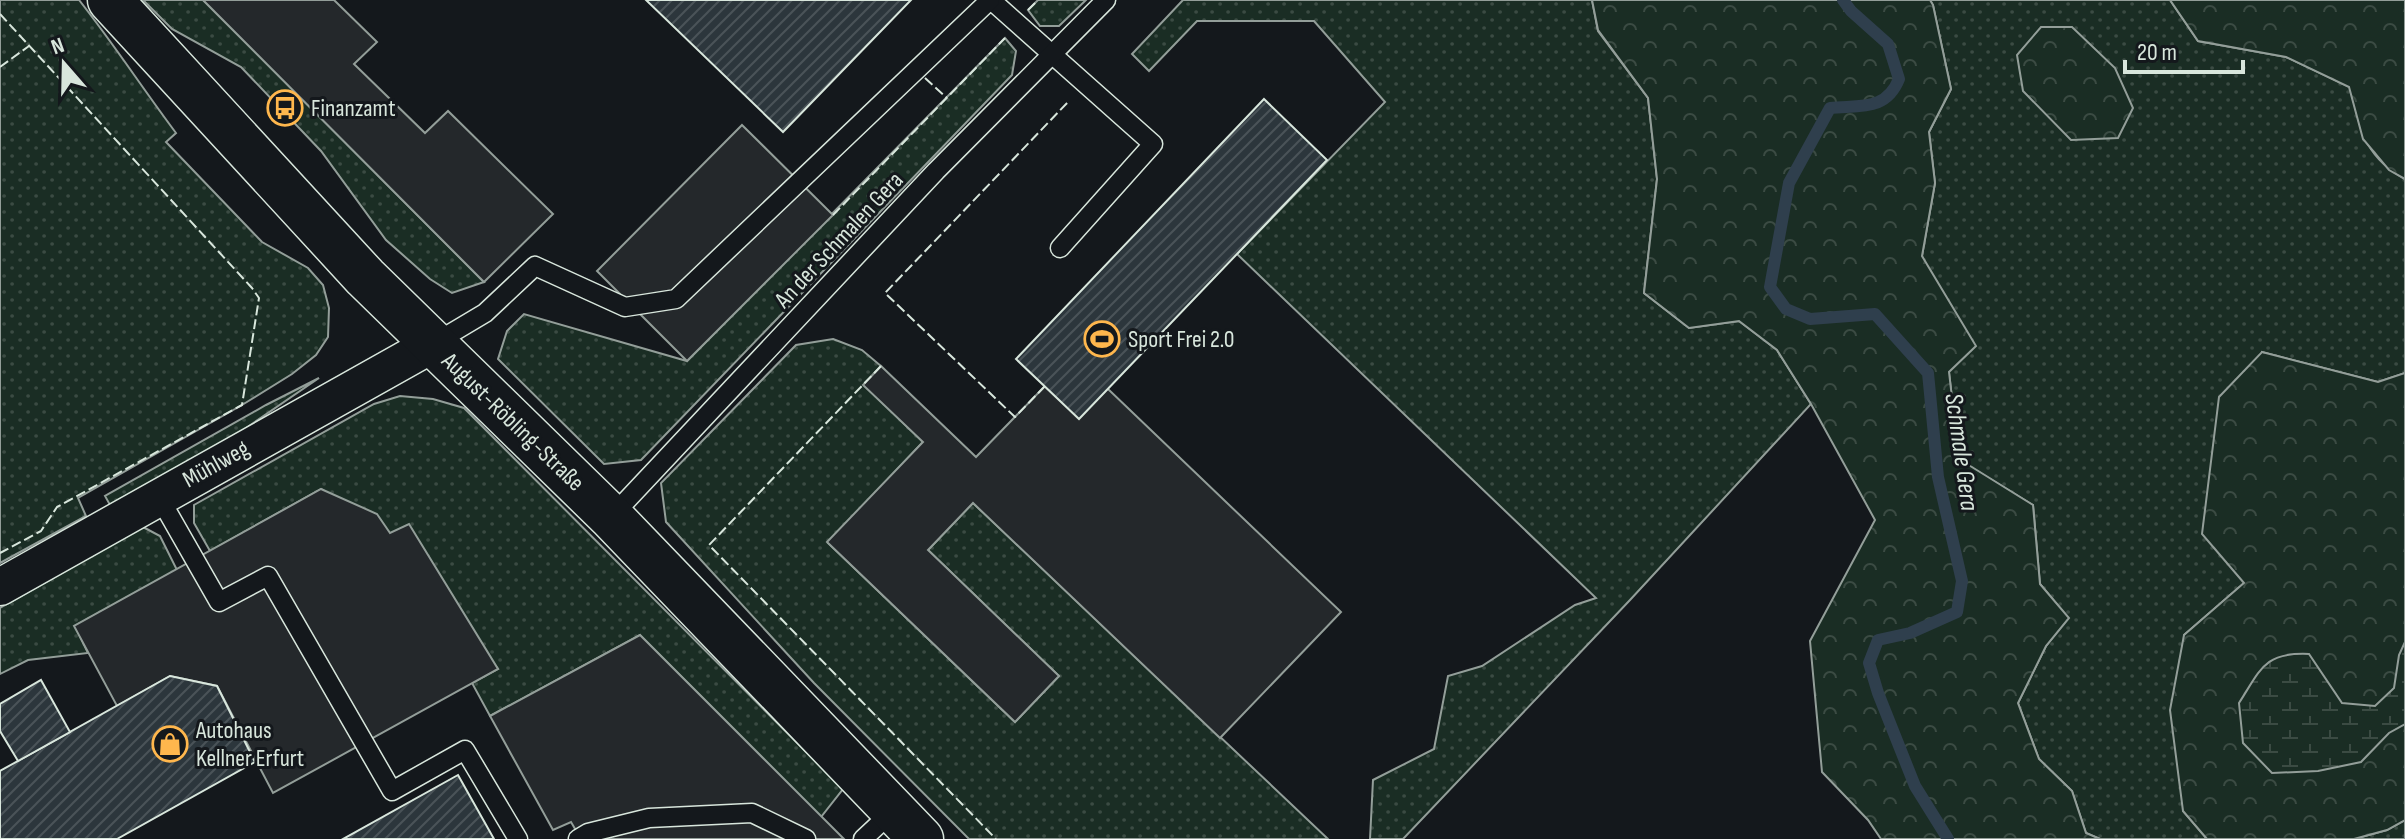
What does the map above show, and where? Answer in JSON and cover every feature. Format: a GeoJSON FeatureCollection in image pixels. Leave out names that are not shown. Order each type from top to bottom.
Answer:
{"type":"FeatureCollection","features":[{"type":"Feature","properties":{"kind":"street","name":"August-Röbling-Straße"},"geometry":{"type":"LineString","coordinates":[[110,0],[365,277],[611,517],[892,830]]}},
{"type":"Feature","properties":{"kind":"street","name":"Mühlweg"},"geometry":{"type":"LineString","coordinates":[[0,587],[433,344]]}},
{"type":"Feature","properties":{"kind":"lane"},"geometry":{"type":"LineString","coordinates":[[433,344],[485,313],[535,266],[625,307],[676,299],[990,0],[1153,144],[1060,248]]}},
{"type":"Feature","properties":{"kind":"lane","name":"An der Schmalen Gera"},"geometry":{"type":"LineString","coordinates":[[611,517],[936,171],[1106,0]]}},
{"type":"Feature","properties":{"kind":"lane"},"geometry":{"type":"LineString","coordinates":[[159,497],[219,602],[268,576],[392,791],[465,750],[518,839]]}},
{"type":"Feature","properties":{"kind":"lane"},"geometry":{"type":"LineString","coordinates":[[578,839],[588,833],[649,818],[752,813],[806,839]]}},
{"type":"Feature","properties":{"kind":"green space"},"geometry":{"type":"Polygon","coordinates":[[[0,0],[79,0],[176,133],[166,142],[262,242],[308,268],[323,285],[329,308],[328,337],[316,355],[292,374],[78,498],[86,516],[0,563],[0,0]]]}},
{"type":"Feature","properties":{"kind":"green space"},"geometry":{"type":"Polygon","coordinates":[[[143,0],[203,0],[484,282],[452,293],[430,279],[386,240],[321,151],[241,67],[172,29],[143,0]]]}},
{"type":"Feature","properties":{"kind":"green space"},"geometry":{"type":"Polygon","coordinates":[[[1038,0],[1086,0],[1059,26],[1040,26],[1028,10],[1038,0]]]}},
{"type":"Feature","properties":{"kind":"green space"},"geometry":{"type":"Polygon","coordinates":[[[1183,0],[1592,0],[1598,31],[1648,98],[1657,179],[1644,293],[1689,328],[1739,321],[1777,350],[1811,404],[1403,839],[1370,839],[1373,780],[1434,749],[1448,676],[1482,666],[1575,605],[1596,598],[1237,254],[1385,102],[1314,21],[1197,21],[1149,71],[1132,54],[1183,0]]]}},
{"type":"Feature","properties":{"kind":"green space"},"geometry":{"type":"Polygon","coordinates":[[[1592,0],[1930,0],[1951,89],[1929,132],[1935,183],[1922,256],[1976,346],[1949,372],[1959,459],[2033,505],[2040,584],[2069,618],[2046,646],[2018,703],[2039,759],[2072,791],[2086,833],[2100,839],[1881,839],[1868,820],[1822,772],[1810,641],[1875,520],[1811,404],[1777,350],[1739,321],[1689,328],[1644,293],[1657,179],[1648,98],[1598,30],[1592,0]]]}},
{"type":"Feature","properties":{"kind":"green space"},"geometry":{"type":"Polygon","coordinates":[[[1930,0],[2170,0],[2198,41],[2286,57],[2350,87],[2361,129],[2372,151],[2380,161],[2405,179],[2405,373],[2378,382],[2262,352],[2244,583],[2184,635],[2183,811],[2207,839],[2100,839],[2086,833],[2072,791],[2039,759],[2018,703],[2046,646],[2068,618],[2040,584],[2033,505],[1959,460],[1949,372],[1922,256],[1935,183],[1929,132],[1951,89],[1930,0]]]}},
{"type":"Feature","properties":{"kind":"green space"},"geometry":{"type":"Polygon","coordinates":[[[2170,0],[2405,0],[2405,179],[2389,170],[2363,139],[2349,87],[2286,57],[2198,41],[2170,0]]]}},
{"type":"Feature","properties":{"kind":"green space"},"geometry":{"type":"Polygon","coordinates":[[[2041,27],[2072,27],[2115,68],[2133,108],[2118,138],[2071,140],[2023,91],[2017,55],[2041,27]]]}},
{"type":"Feature","properties":{"kind":"green space"},"geometry":{"type":"Polygon","coordinates":[[[1005,38],[1016,51],[1012,75],[641,460],[604,464],[498,359],[507,331],[524,314],[687,361],[1005,38]]]}},
{"type":"Feature","properties":{"kind":"green space"},"geometry":{"type":"Polygon","coordinates":[[[833,339],[862,350],[881,366],[864,385],[923,442],[828,543],[1015,722],[1059,676],[928,550],[973,503],[1328,839],[969,839],[814,683],[666,522],[661,483],[796,345],[833,339]]]}},
{"type":"Feature","properties":{"kind":"green space"},"geometry":{"type":"Polygon","coordinates":[[[2262,352],[2378,382],[2405,373],[2405,820],[2387,830],[2354,839],[2207,839],[2183,811],[2170,710],[2184,635],[2244,583],[2202,534],[2219,397],[2262,352]]]}},
{"type":"Feature","properties":{"kind":"green space"},"geometry":{"type":"Polygon","coordinates":[[[319,378],[230,439],[110,505],[105,496],[319,378]]]}},
{"type":"Feature","properties":{"kind":"green space"},"geometry":{"type":"Polygon","coordinates":[[[400,396],[433,399],[464,408],[843,789],[821,817],[640,635],[490,716],[472,683],[498,669],[390,533],[321,489],[210,551],[194,523],[194,505],[374,404],[400,396]]]}},
{"type":"Feature","properties":{"kind":"green space"},"geometry":{"type":"Polygon","coordinates":[[[143,527],[160,536],[177,570],[75,626],[88,653],[28,660],[0,674],[0,608],[143,527]]]}},
{"type":"Feature","properties":{"kind":"green space"},"geometry":{"type":"Polygon","coordinates":[[[2405,642],[2405,724],[2389,733],[2361,762],[2318,771],[2272,773],[2243,743],[2239,703],[2259,672],[2273,660],[2294,654],[2309,654],[2342,703],[2375,706],[2394,688],[2399,655],[2405,642]]]}},
{"type":"Feature","properties":{"kind":"green space"},"geometry":{"type":"Polygon","coordinates":[[[2405,820],[2405,839],[2354,839],[2387,830],[2405,820]]]}},
{"type":"Feature","properties":{"kind":"shaded area"},"geometry":{"type":"Polygon","coordinates":[[[203,0],[334,0],[377,42],[354,64],[425,133],[448,111],[553,214],[484,282],[203,0]]]}},
{"type":"Feature","properties":{"kind":"shaded area"},"geometry":{"type":"Polygon","coordinates":[[[742,125],[833,215],[687,361],[597,271],[742,125]]]}},
{"type":"Feature","properties":{"kind":"shaded area"},"geometry":{"type":"Polygon","coordinates":[[[881,366],[976,457],[1045,386],[1108,389],[1341,612],[1220,738],[973,503],[928,550],[1059,676],[1015,722],[827,542],[923,442],[863,385],[881,366]]]}},
{"type":"Feature","properties":{"kind":"shaded area"},"geometry":{"type":"Polygon","coordinates":[[[321,489],[377,514],[390,533],[409,524],[498,669],[273,793],[217,686],[170,676],[117,706],[74,626],[321,489]]]}},
{"type":"Feature","properties":{"kind":"shaded area"},"geometry":{"type":"Polygon","coordinates":[[[640,635],[844,839],[581,839],[571,822],[553,830],[490,716],[640,635]]]}},
{"type":"Feature","properties":{"kind":"building"},"geometry":{"type":"Polygon","coordinates":[[[646,0],[911,0],[783,132],[646,0]]]}},
{"type":"Feature","properties":{"kind":"building"},"geometry":{"type":"Polygon","coordinates":[[[1264,99],[1327,160],[1079,419],[1016,359],[1264,99]]]}},
{"type":"Feature","properties":{"kind":"building"},"geometry":{"type":"Polygon","coordinates":[[[170,676],[217,686],[255,762],[117,839],[0,839],[0,771],[170,676]]]}},
{"type":"Feature","properties":{"kind":"building"},"geometry":{"type":"Polygon","coordinates":[[[41,680],[70,732],[18,761],[0,731],[0,704],[41,680]]]}},
{"type":"Feature","properties":{"kind":"building"},"geometry":{"type":"Polygon","coordinates":[[[458,775],[494,839],[343,839],[458,775]]]}},
{"type":"Feature","properties":{"kind":"waterway","name":"Schmale Gera"},"geometry":{"type":"LineString","coordinates":[[1843,0],[1888,44],[1899,79],[1894,89],[1880,101],[1862,106],[1830,108],[1789,183],[1770,287],[1786,309],[1810,319],[1875,314],[1928,373],[1938,477],[1962,581],[1957,612],[1910,633],[1878,640],[1869,663],[1915,786],[1948,839]]}},
{"type":"Feature","properties":{"kind":"fence"},"geometry":{"type":"LineString","coordinates":[[1028,10],[1038,0]]}},
{"type":"Feature","properties":{"kind":"fence"},"geometry":{"type":"LineString","coordinates":[[0,14],[259,298],[242,405],[57,507],[41,531],[0,553]]}},
{"type":"Feature","properties":{"kind":"fence"},"geometry":{"type":"LineString","coordinates":[[833,215],[1005,38]]}},
{"type":"Feature","properties":{"kind":"fence"},"geometry":{"type":"LineString","coordinates":[[0,67],[29,46]]}},
{"type":"Feature","properties":{"kind":"fence"},"geometry":{"type":"LineString","coordinates":[[925,78],[947,98]]}},
{"type":"Feature","properties":{"kind":"fence"},"geometry":{"type":"LineString","coordinates":[[1045,386],[1015,417],[885,293],[1068,102]]}},
{"type":"Feature","properties":{"kind":"fence"},"geometry":{"type":"LineString","coordinates":[[881,366],[709,545],[996,839]]}},
{"type":"Feature","properties":{"kind":"place","name":"Finanzamt"},"geometry":{"type":"Point","coordinates":[285,108]}},
{"type":"Feature","properties":{"kind":"place","name":"Sport Frei 2.0"},"geometry":{"type":"Point","coordinates":[1102,339]}},
{"type":"Feature","properties":{"kind":"place","name":"Autohaus Kellner Erfurt"},"geometry":{"type":"Point","coordinates":[170,744]}}]}
